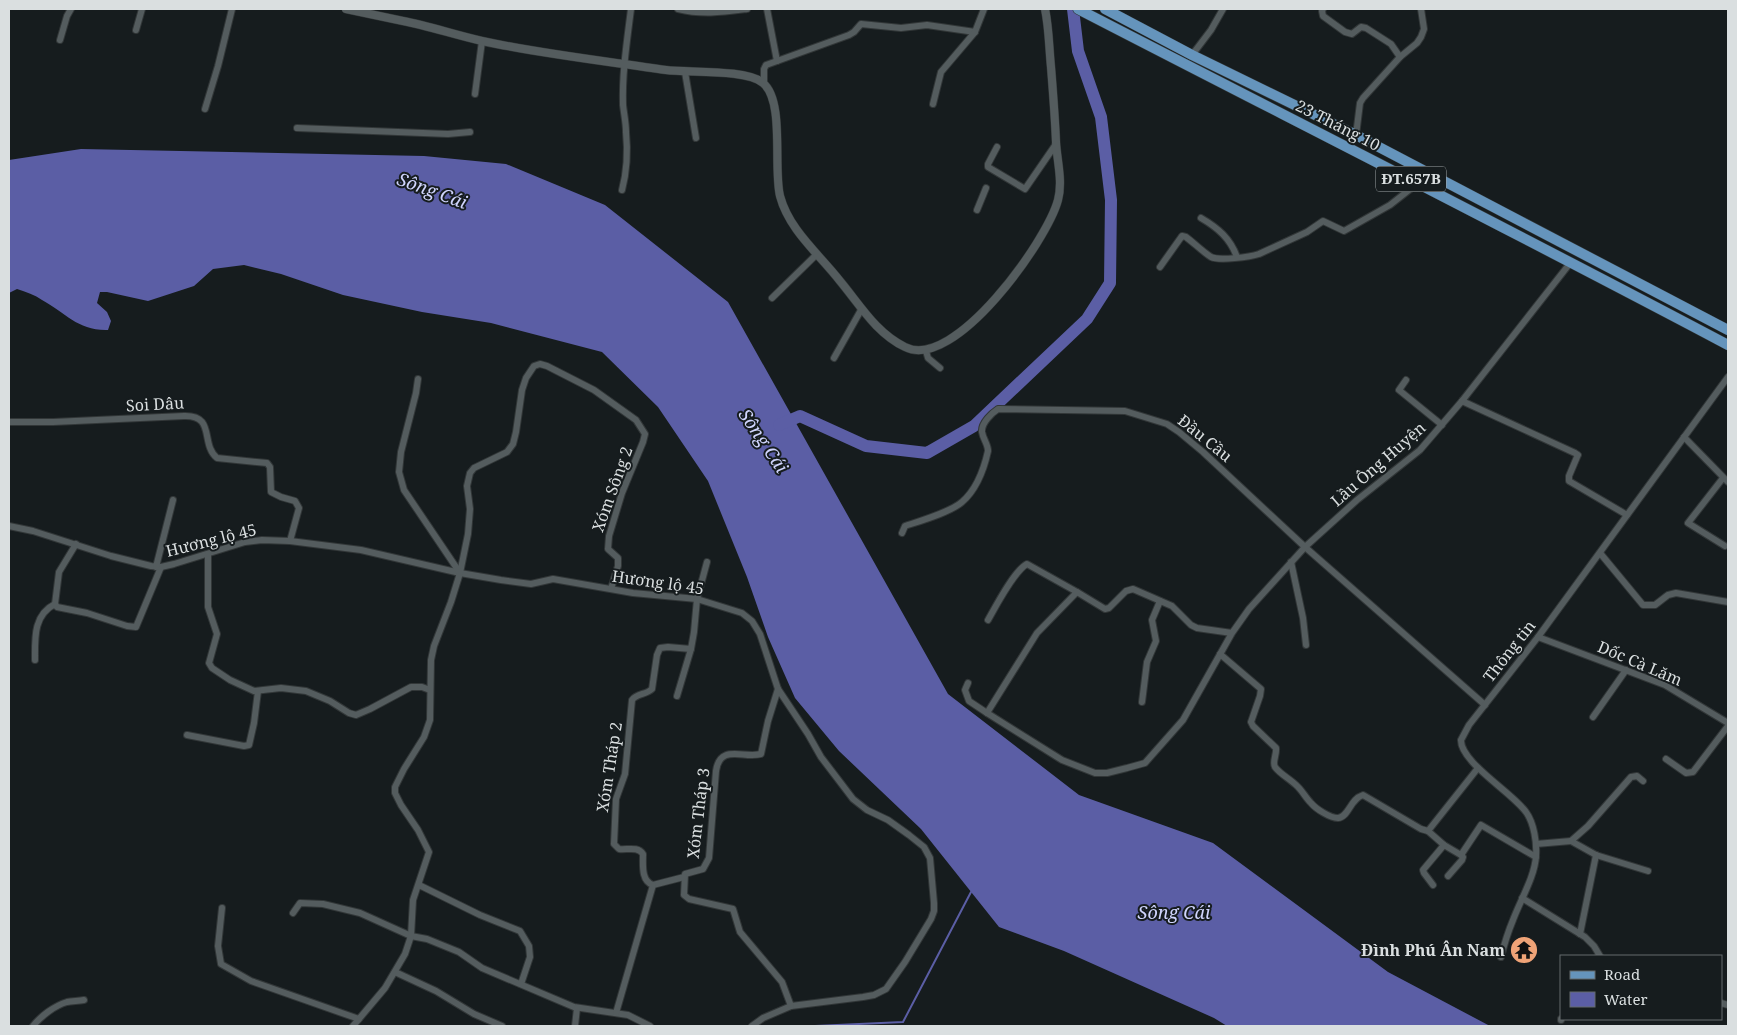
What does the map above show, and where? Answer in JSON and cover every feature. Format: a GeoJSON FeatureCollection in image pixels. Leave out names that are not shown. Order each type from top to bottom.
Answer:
{"type":"FeatureCollection","features":[{"type":"Feature","properties":{"kind":"main road","name":"23 Tháng 10"},"geometry":{"type":"LineString","coordinates":[[1078,9],[1571,262],[1728,345]]}},
{"type":"Feature","properties":{"kind":"main road","name":"23 Tháng 10"},"geometry":{"type":"LineString","coordinates":[[1105,9],[1192,55],[1356,135],[1728,330]]}},
{"type":"Feature","properties":{"kind":"main road"},"geometry":{"type":"LineString","coordinates":[[1350,148],[1356,135]]}},
{"type":"Feature","properties":{"kind":"street"},"geometry":{"type":"LineString","coordinates":[[60,40],[71,9]]}},
{"type":"Feature","properties":{"kind":"street"},"geometry":{"type":"LineString","coordinates":[[136,30],[142,9]]}},
{"type":"Feature","properties":{"kind":"street"},"geometry":{"type":"LineString","coordinates":[[205,109],[232,9]]}},
{"type":"Feature","properties":{"kind":"street"},"geometry":{"type":"LineString","coordinates":[[346,9],[366,11],[482,41],[554,54],[685,72],[732,74],[749,77],[764,83]]}},
{"type":"Feature","properties":{"kind":"street"},"geometry":{"type":"LineString","coordinates":[[622,190],[627,160],[623,106],[630,9]]}},
{"type":"Feature","properties":{"kind":"street"},"geometry":{"type":"LineString","coordinates":[[678,9],[694,13],[747,9]]}},
{"type":"Feature","properties":{"kind":"street"},"geometry":{"type":"LineString","coordinates":[[767,9],[777,60]]}},
{"type":"Feature","properties":{"kind":"street"},"geometry":{"type":"LineString","coordinates":[[933,104],[941,72],[975,32],[984,9]]}},
{"type":"Feature","properties":{"kind":"street"},"geometry":{"type":"LineString","coordinates":[[975,32],[926,25],[901,28],[861,24],[849,35],[777,60],[766,65],[764,69],[764,83],[772,96],[776,113],[778,182],[781,201],[799,234],[878,328],[899,344],[915,351],[926,351],[942,344],[962,331],[1000,293],[1018,272],[1028,256],[1041,235],[1058,200],[1059,170],[1056,122],[1048,28],[1044,9]]}},
{"type":"Feature","properties":{"kind":"street"},"geometry":{"type":"LineString","coordinates":[[1192,55],[1211,30],[1223,9]]}},
{"type":"Feature","properties":{"kind":"street"},"geometry":{"type":"LineString","coordinates":[[1324,9],[1323,16],[1345,32],[1352,34],[1362,27],[1366,28],[1391,44],[1400,57]]}},
{"type":"Feature","properties":{"kind":"street"},"geometry":{"type":"LineString","coordinates":[[1356,135],[1360,103],[1363,98],[1400,57],[1417,43],[1423,34],[1422,11],[1414,9]]}},
{"type":"Feature","properties":{"kind":"street"},"geometry":{"type":"LineString","coordinates":[[475,94],[482,41]]}},
{"type":"Feature","properties":{"kind":"street"},"geometry":{"type":"LineString","coordinates":[[685,72],[696,138]]}},
{"type":"Feature","properties":{"kind":"street"},"geometry":{"type":"LineString","coordinates":[[297,128],[440,134],[470,132]]}},
{"type":"Feature","properties":{"kind":"street"},"geometry":{"type":"LineString","coordinates":[[997,147],[988,167],[1025,189],[1056,144]]}},
{"type":"Feature","properties":{"kind":"street"},"geometry":{"type":"LineString","coordinates":[[1160,267],[1182,236],[1213,257],[1236,257],[1259,254],[1307,232],[1323,221],[1342,231],[1346,231],[1390,205],[1418,183]]}},
{"type":"Feature","properties":{"kind":"street"},"geometry":{"type":"LineString","coordinates":[[977,210],[986,188]]}},
{"type":"Feature","properties":{"kind":"street"},"geometry":{"type":"LineString","coordinates":[[1201,218],[1227,238],[1233,247],[1236,257]]}},
{"type":"Feature","properties":{"kind":"street"},"geometry":{"type":"LineString","coordinates":[[772,298],[817,254]]}},
{"type":"Feature","properties":{"kind":"street","name":"Lầu Ông Huyện"},"geometry":{"type":"LineString","coordinates":[[968,683],[965,690],[968,699],[1062,760],[1082,769],[1100,773],[1145,763],[1183,720],[1232,633],[1249,609],[1305,547],[1363,495],[1414,455],[1442,425],[1571,262]]}},
{"type":"Feature","properties":{"kind":"street"},"geometry":{"type":"LineString","coordinates":[[834,358],[862,310]]}},
{"type":"Feature","properties":{"kind":"street"},"geometry":{"type":"LineString","coordinates":[[926,351],[928,358],[940,368]]}},
{"type":"Feature","properties":{"kind":"street","name":"Xóm Sông 2"},"geometry":{"type":"LineString","coordinates":[[460,573],[468,534],[470,510],[467,486],[470,474],[474,468],[508,452],[513,444],[516,432],[522,390],[526,378],[534,366],[540,364],[557,369],[594,390],[636,420],[645,434],[644,442],[622,493],[608,536],[608,549],[618,558],[618,566],[611,589]]}},
{"type":"Feature","properties":{"kind":"street","name":"Thông tin"},"geometry":{"type":"LineString","coordinates":[[1500,957],[1534,867],[1536,844],[1530,818],[1523,808],[1478,768],[1463,749],[1461,740],[1485,705],[1538,638],[1728,377]]}},
{"type":"Feature","properties":{"kind":"street"},"geometry":{"type":"LineString","coordinates":[[353,1026],[385,988],[405,954],[411,936],[414,900],[430,852],[418,830],[400,805],[395,793],[395,787],[404,768],[424,737],[430,720],[431,660],[434,646],[460,573],[404,490],[399,472],[401,452],[418,379]]}},
{"type":"Feature","properties":{"kind":"street"},"geometry":{"type":"LineString","coordinates":[[1406,380],[1399,390],[1442,425]]}},
{"type":"Feature","properties":{"kind":"street"},"geometry":{"type":"LineString","coordinates":[[1462,401],[1576,453],[1578,455],[1569,476],[1569,481],[1627,515]]}},
{"type":"Feature","properties":{"kind":"street","name":"Đầu Cầu"},"geometry":{"type":"LineString","coordinates":[[902,533],[906,526],[961,504],[974,490],[988,451],[988,445],[982,432],[983,428],[994,411],[1000,408],[1125,411],[1167,424],[1180,432],[1305,547],[1485,705]]}},
{"type":"Feature","properties":{"kind":"street","name":"Soi Dâu"},"geometry":{"type":"LineString","coordinates":[[9,422],[53,422],[184,416],[198,418],[205,427],[212,454],[217,458],[267,463],[270,467],[271,492],[295,501],[299,508],[290,541]]}},
{"type":"Feature","properties":{"kind":"street"},"geometry":{"type":"LineString","coordinates":[[1684,438],[1726,480],[1688,524],[1726,546]]}},
{"type":"Feature","properties":{"kind":"street"},"geometry":{"type":"LineString","coordinates":[[55,604],[57,607],[87,613],[127,626],[136,627],[159,567],[173,500]]}},
{"type":"Feature","properties":{"kind":"street","name":"Hương lộ 45"},"geometry":{"type":"LineString","coordinates":[[9,526],[112,556],[159,567],[244,542],[262,540],[290,541],[361,550],[460,573],[531,584],[553,579],[634,593],[697,599],[737,610],[752,621],[760,634],[778,689],[821,757],[857,803],[898,826],[924,847],[932,864],[934,903],[933,915],[923,933],[886,989],[874,995],[863,997],[791,1006],[763,1018],[752,1026]]}},
{"type":"Feature","properties":{"kind":"street"},"geometry":{"type":"LineString","coordinates":[[55,604],[59,572],[76,544]]}},
{"type":"Feature","properties":{"kind":"street"},"geometry":{"type":"LineString","coordinates":[[1600,553],[1642,605],[1656,606],[1668,595],[1676,593],[1728,602]]}},
{"type":"Feature","properties":{"kind":"street"},"geometry":{"type":"LineString","coordinates":[[208,554],[208,607],[217,634],[209,663],[212,668],[230,680],[248,689],[258,691],[281,688],[306,691],[330,701],[350,714],[356,715],[411,687],[422,687],[430,690]]}},
{"type":"Feature","properties":{"kind":"street"},"geometry":{"type":"LineString","coordinates":[[677,696],[690,650],[694,632],[697,599],[707,562]]}},
{"type":"Feature","properties":{"kind":"street"},"geometry":{"type":"LineString","coordinates":[[1291,562],[1303,618],[1306,644]]}},
{"type":"Feature","properties":{"kind":"street"},"geometry":{"type":"LineString","coordinates":[[988,620],[1004,592],[1020,570],[1027,564],[1105,609],[1109,608],[1123,593],[1129,590],[1136,590],[1176,609],[1191,625],[1197,628],[1232,633]]}},
{"type":"Feature","properties":{"kind":"street"},"geometry":{"type":"LineString","coordinates":[[988,713],[1037,633],[1077,592]]}},
{"type":"Feature","properties":{"kind":"street"},"geometry":{"type":"LineString","coordinates":[[1142,702],[1147,662],[1156,641],[1152,620],[1160,600]]}},
{"type":"Feature","properties":{"kind":"street"},"geometry":{"type":"LineString","coordinates":[[35,660],[36,627],[41,616],[49,607],[55,604]]}},
{"type":"Feature","properties":{"kind":"street","name":"Dốc Cà Lăm"},"geometry":{"type":"LineString","coordinates":[[1538,638],[1665,685],[1728,724]]}},
{"type":"Feature","properties":{"kind":"street","name":"Xóm Tháp 2"},"geometry":{"type":"LineString","coordinates":[[653,885],[647,882],[645,877],[643,854],[641,851],[637,849],[619,849],[614,844],[616,799],[625,774],[632,700],[636,695],[649,692],[652,689],[657,655],[660,648],[668,647],[690,650]]}},
{"type":"Feature","properties":{"kind":"street"},"geometry":{"type":"LineString","coordinates":[[1220,654],[1261,689],[1251,719],[1252,724],[1276,748],[1275,767],[1298,787],[1313,805],[1332,817],[1340,818],[1346,814],[1354,800],[1363,795],[1421,830],[1428,831],[1444,845],[1462,855]]}},
{"type":"Feature","properties":{"kind":"street"},"geometry":{"type":"LineString","coordinates":[[1593,717],[1626,670]]}},
{"type":"Feature","properties":{"kind":"street","name":"Xóm Tháp 3"},"geometry":{"type":"LineString","coordinates":[[778,689],[768,721],[761,754],[726,754],[719,760],[716,771],[710,852],[703,869],[687,872],[684,877],[684,895],[734,910],[740,932],[780,979],[791,1006]]}},
{"type":"Feature","properties":{"kind":"street"},"geometry":{"type":"LineString","coordinates":[[187,735],[244,746],[249,745],[258,691]]}},
{"type":"Feature","properties":{"kind":"street"},"geometry":{"type":"LineString","coordinates":[[1666,759],[1686,773],[1693,772],[1728,724]]}},
{"type":"Feature","properties":{"kind":"street"},"geometry":{"type":"LineString","coordinates":[[1428,831],[1478,768]]}},
{"type":"Feature","properties":{"kind":"street"},"geometry":{"type":"LineString","coordinates":[[1571,841],[1588,826],[1631,777],[1637,776],[1643,781]]}},
{"type":"Feature","properties":{"kind":"street"},"geometry":{"type":"LineString","coordinates":[[1448,876],[1462,860],[1462,855],[1481,825],[1536,857]]}},
{"type":"Feature","properties":{"kind":"street"},"geometry":{"type":"LineString","coordinates":[[1536,844],[1571,841],[1596,856],[1648,871]]}},
{"type":"Feature","properties":{"kind":"street"},"geometry":{"type":"LineString","coordinates":[[1433,885],[1423,870],[1444,845]]}},
{"type":"Feature","properties":{"kind":"street"},"geometry":{"type":"LineString","coordinates":[[1580,934],[1596,856]]}},
{"type":"Feature","properties":{"kind":"street","name":"Xóm Tháp 3"},"geometry":{"type":"LineString","coordinates":[[653,885],[684,877]]}},
{"type":"Feature","properties":{"kind":"street"},"geometry":{"type":"LineString","coordinates":[[419,885],[480,915],[520,931],[529,946],[530,957],[521,984]]}},
{"type":"Feature","properties":{"kind":"street"},"geometry":{"type":"LineString","coordinates":[[616,1013],[653,885]]}},
{"type":"Feature","properties":{"kind":"street"},"geometry":{"type":"LineString","coordinates":[[1522,898],[1580,934],[1591,943],[1599,955]]}},
{"type":"Feature","properties":{"kind":"street"},"geometry":{"type":"LineString","coordinates":[[293,913],[300,903],[308,902],[346,908],[378,920],[411,936],[428,939],[453,949],[482,968],[578,1008],[628,1015],[650,1026]]}},
{"type":"Feature","properties":{"kind":"street"},"geometry":{"type":"LineString","coordinates":[[222,908],[218,946],[221,964],[251,981],[359,1019]]}},
{"type":"Feature","properties":{"kind":"street"},"geometry":{"type":"LineString","coordinates":[[395,972],[436,991],[474,1014],[502,1026]]}},
{"type":"Feature","properties":{"kind":"street"},"geometry":{"type":"LineString","coordinates":[[33,1026],[52,1009],[68,1002],[84,1000]]}},
{"type":"Feature","properties":{"kind":"street"},"geometry":{"type":"LineString","coordinates":[[576,1026],[578,1008]]}},
{"type":"Feature","properties":{"kind":"water","name":"Sông Cái"},"geometry":{"type":"Polygon","coordinates":[[[81,149],[424,156],[506,164],[605,205],[728,302],[948,694],[1079,795],[1213,843],[1388,972],[1490,1026],[1227,1026],[1214,1018],[1064,951],[999,927],[921,829],[839,751],[795,698],[768,637],[747,577],[708,481],[658,407],[602,352],[491,323],[422,312],[343,295],[281,274],[244,265],[213,269],[194,286],[148,301],[100,292],[97,303],[107,312],[111,321],[108,330],[88,328],[33,295],[17,289],[9,293],[9,160],[81,149]]]}},
{"type":"Feature","properties":{"kind":"waterway"},"geometry":{"type":"LineString","coordinates":[[779,425],[800,416],[866,446],[927,453],[974,426],[1087,319],[1110,283],[1111,200],[1101,117],[1078,51],[1073,9]]}},
{"type":"Feature","properties":{"kind":"waterway"},"geometry":{"type":"LineString","coordinates":[[815,1026],[903,1022],[971,892]]}},
{"type":"Feature","properties":{"kind":"place","name":"Đình Phú Ân Nam"},"geometry":{"type":"Point","coordinates":[1524,950]}}]}
